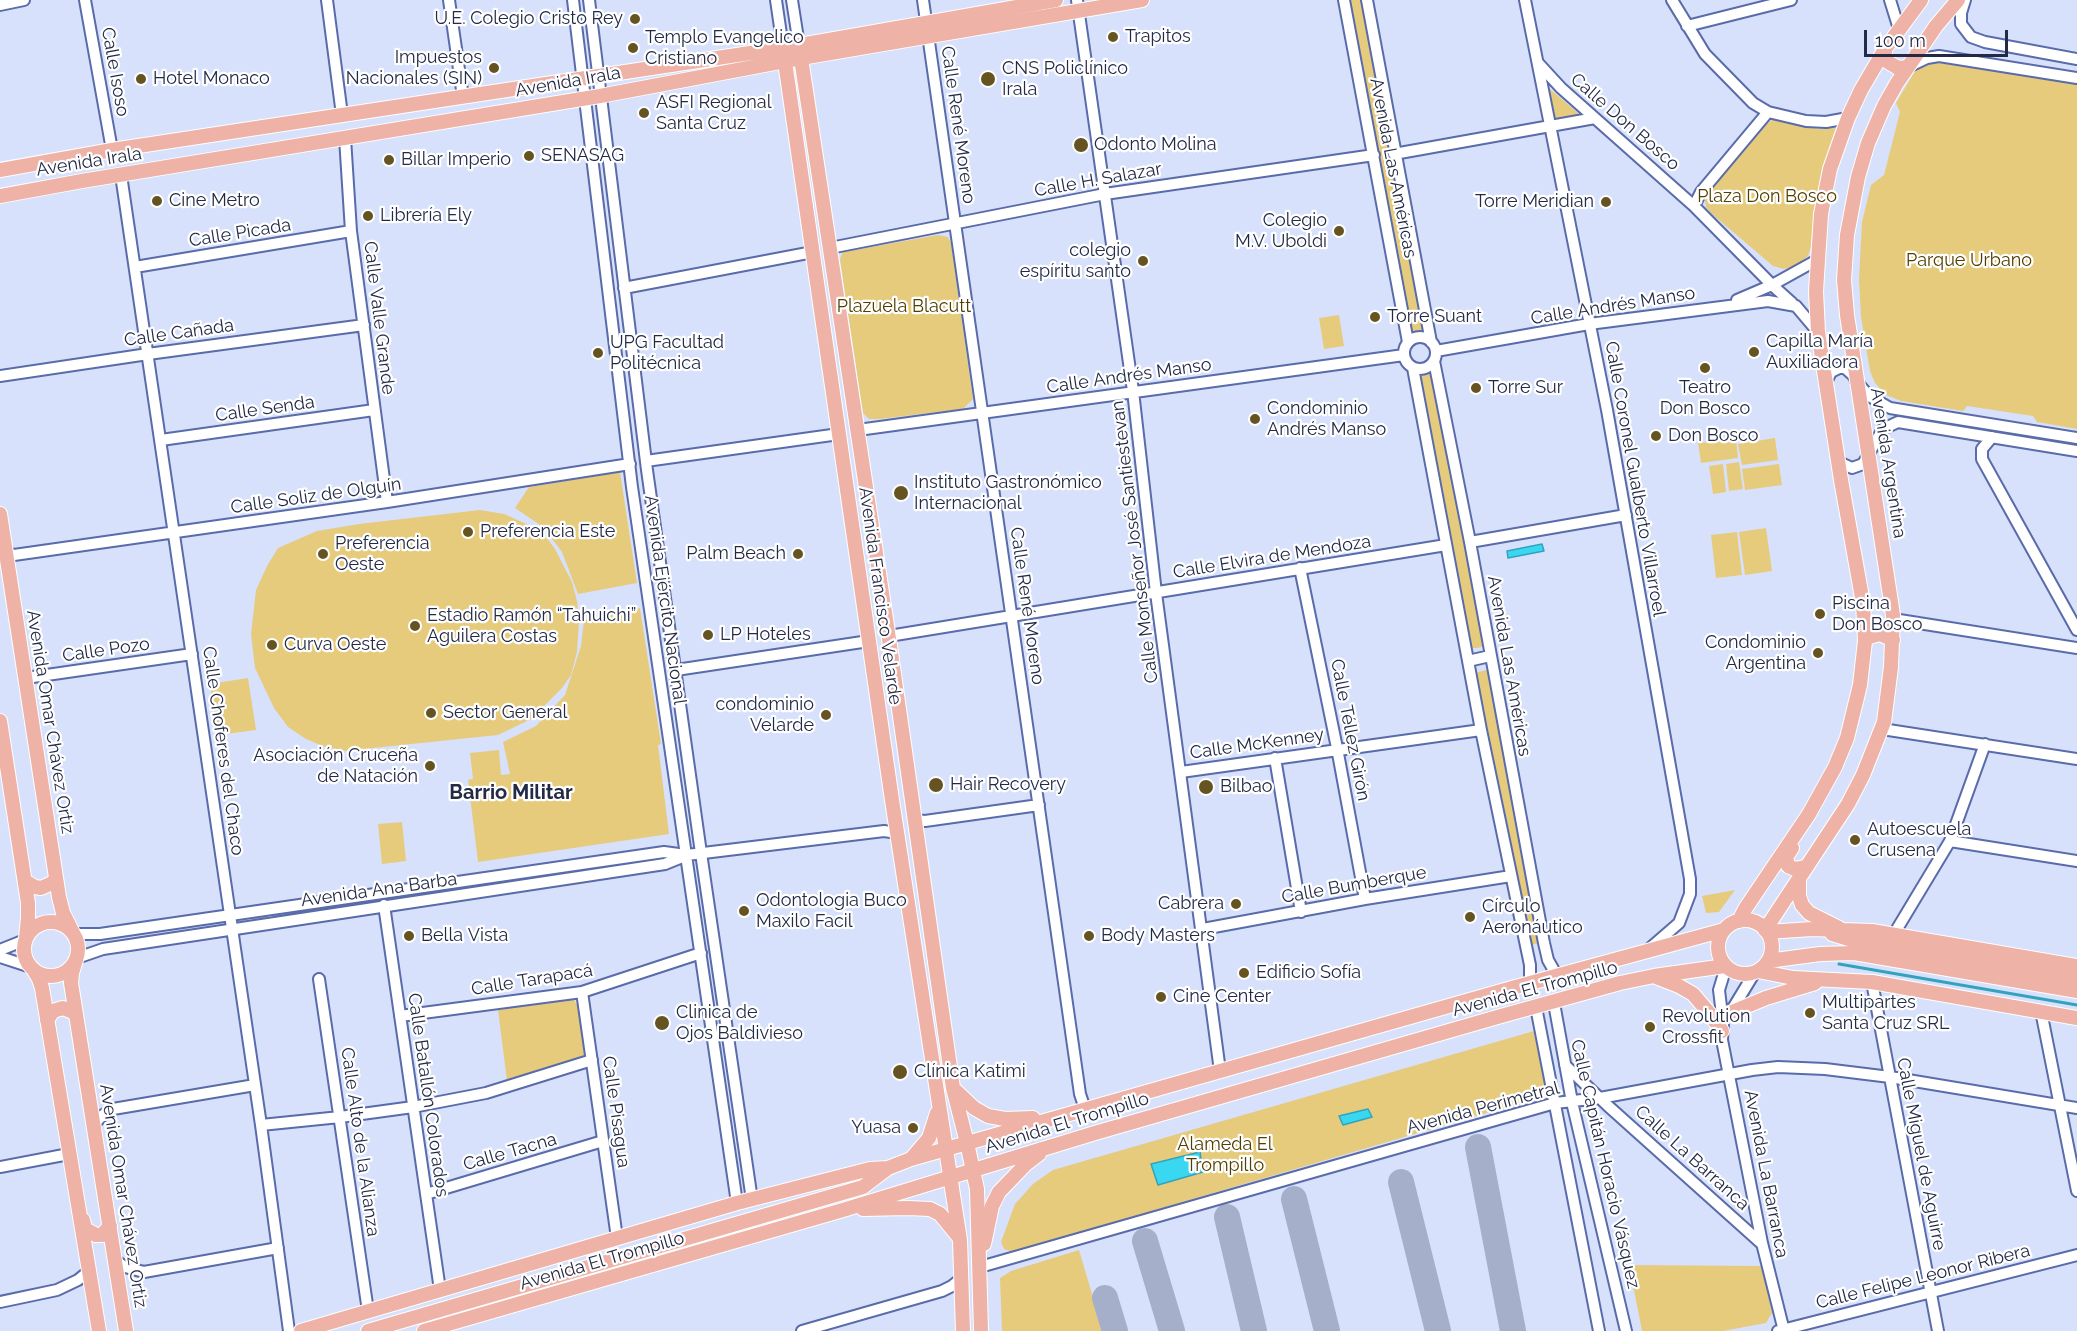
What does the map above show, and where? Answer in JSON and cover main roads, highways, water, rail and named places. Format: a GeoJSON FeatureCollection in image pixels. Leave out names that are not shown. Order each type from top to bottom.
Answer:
{"type":"FeatureCollection","features":[{"type":"Feature","properties":{"kind":"main road","name":"Avenida Irala"},"geometry":{"type":"LineString","coordinates":[[927,29],[1056,0]]}},
{"type":"Feature","properties":{"kind":"main road","name":"Avenida Irala"},"geometry":{"type":"LineString","coordinates":[[0,170],[112,150],[591,78],[800,52],[1077,5],[1142,0]]}},
{"type":"Feature","properties":{"kind":"main road"},"geometry":{"type":"LineString","coordinates":[[1921,0],[1885,49],[1861,90],[1848,118],[1830,169],[1821,214],[1817,260],[1818,332],[1837,458],[1863,603],[1864,641],[1860,685],[1847,738],[1835,767],[1809,814],[1739,921],[1724,930],[1718,941],[1718,948],[1725,966],[1740,974],[1820,954],[1854,953],[2077,991]]}},
{"type":"Feature","properties":{"kind":"main road","name":"Avenida Argentina"},"geometry":{"type":"LineString","coordinates":[[1766,931],[1848,804],[1882,729],[1888,696],[1893,619],[1870,454],[1856,381],[1844,280],[1847,235],[1851,209],[1868,143],[1884,106],[1936,26],[1959,0]]}},
{"type":"Feature","properties":{"kind":"main road"},"geometry":{"type":"LineString","coordinates":[[1885,49],[1888,62],[1898,68],[1908,68]]}},
{"type":"Feature","properties":{"kind":"main road","name":"Avenida Francisco Velarde"},"geometry":{"type":"LineString","coordinates":[[800,52],[889,636],[953,1088],[968,1143],[977,1189],[980,1267]]}},
{"type":"Feature","properties":{"kind":"main road","name":"Avenida Irala"},"geometry":{"type":"LineString","coordinates":[[2,197],[121,175],[593,97],[784,54]]}},
{"type":"Feature","properties":{"kind":"main road","name":"Avenida Francisco Velarde"},"geometry":{"type":"LineString","coordinates":[[784,54],[891,800],[960,1240],[963,1331]]}},
{"type":"Feature","properties":{"kind":"main road"},"geometry":{"type":"LineString","coordinates":[[813,252],[823,258],[830,248]]}},
{"type":"Feature","properties":{"kind":"main road"},"geometry":{"type":"LineString","coordinates":[[839,435],[850,442],[854,441],[858,431]]}},
{"type":"Feature","properties":{"kind":"main road","name":"Avenida Omar Chávez Ortiz"},"geometry":{"type":"LineString","coordinates":[[0,514],[56,879],[63,913],[73,933]]}},
{"type":"Feature","properties":{"kind":"main road"},"geometry":{"type":"LineString","coordinates":[[1864,620],[1880,625],[1893,619]]}},
{"type":"Feature","properties":{"kind":"main road"},"geometry":{"type":"LineString","coordinates":[[1864,641],[1880,634],[1893,640]]}},
{"type":"Feature","properties":{"kind":"main road"},"geometry":{"type":"LineString","coordinates":[[869,642],[879,650],[886,646],[889,636]]}},
{"type":"Feature","properties":{"kind":"main road"},"geometry":{"type":"LineString","coordinates":[[0,721],[3,762],[25,881],[28,918],[25,954],[42,988],[99,1331]]}},
{"type":"Feature","properties":{"kind":"main road"},"geometry":{"type":"LineString","coordinates":[[891,800],[899,813],[915,820]]}},
{"type":"Feature","properties":{"kind":"main road"},"geometry":{"type":"LineString","coordinates":[[1809,814],[1786,857],[1791,868],[1800,869],[1802,873],[1799,896],[1802,905],[1809,913],[1844,930]]}},
{"type":"Feature","properties":{"kind":"main road"},"geometry":{"type":"LineString","coordinates":[[897,836],[910,838],[920,860]]}},
{"type":"Feature","properties":{"kind":"main road"},"geometry":{"type":"LineString","coordinates":[[25,881],[41,888],[56,879]]}},
{"type":"Feature","properties":{"kind":"main road"},"geometry":{"type":"LineString","coordinates":[[1739,921],[1755,922],[1766,931],[1772,946],[1760,968]]}},
{"type":"Feature","properties":{"kind":"main road"},"geometry":{"type":"LineString","coordinates":[[25,939],[39,925],[48,922],[57,923],[73,933],[78,946],[76,959],[65,973],[57,976],[40,974],[32,968]]}},
{"type":"Feature","properties":{"kind":"main road"},"geometry":{"type":"LineString","coordinates":[[1766,931],[1812,929],[1894,934],[2077,966]]}},
{"type":"Feature","properties":{"kind":"main road"},"geometry":{"type":"LineString","coordinates":[[1812,929],[1862,942],[2077,980]]}},
{"type":"Feature","properties":{"kind":"main road","name":"Avenida El Trompillo"},"geometry":{"type":"LineString","coordinates":[[368,1331],[862,1187],[888,1168],[911,1159],[1724,930]]}},
{"type":"Feature","properties":{"kind":"main road","name":"Avenida Omar Chávez Ortiz"},"geometry":{"type":"LineString","coordinates":[[76,959],[71,983],[126,1329]]}},
{"type":"Feature","properties":{"kind":"main road","name":"Avenida El Trompillo"},"geometry":{"type":"LineString","coordinates":[[424,1331],[843,1210],[1048,1147],[1620,983],[1725,966]]}},
{"type":"Feature","properties":{"kind":"main road"},"geometry":{"type":"LineString","coordinates":[[1760,968],[1793,978],[1872,982],[2077,1018]]}},
{"type":"Feature","properties":{"kind":"main road"},"geometry":{"type":"LineString","coordinates":[[1654,976],[1693,994],[1710,1014],[1725,1023],[1796,988],[1831,979]]}},
{"type":"Feature","properties":{"kind":"main road"},"geometry":{"type":"LineString","coordinates":[[47,1020],[53,1011],[63,1008],[76,1015]]}},
{"type":"Feature","properties":{"kind":"main road"},"geometry":{"type":"LineString","coordinates":[[953,1088],[974,1108],[988,1116],[1005,1119],[1062,1116]]}},
{"type":"Feature","properties":{"kind":"main road"},"geometry":{"type":"LineString","coordinates":[[911,1159],[929,1138],[939,1108]]}},
{"type":"Feature","properties":{"kind":"main road"},"geometry":{"type":"LineString","coordinates":[[981,1331],[980,1267],[992,1206],[999,1192],[1026,1164],[1048,1147]]}},
{"type":"Feature","properties":{"kind":"main road","name":"Avenida El Trompillo"},"geometry":{"type":"LineString","coordinates":[[300,1331],[737,1203],[870,1168],[888,1168]]}},
{"type":"Feature","properties":{"kind":"main road"},"geometry":{"type":"LineString","coordinates":[[73,1181],[79,1197],[85,1230],[90,1234],[102,1235],[110,1226]]}},
{"type":"Feature","properties":{"kind":"main road"},"geometry":{"type":"LineString","coordinates":[[843,1210],[930,1209],[940,1214],[960,1240]]}},
{"type":"Feature","properties":{"kind":"main road"},"geometry":{"type":"LineString","coordinates":[[86,1253],[97,1244],[109,1248],[116,1287],[121,1296]]}},
{"type":"Feature","properties":{"kind":"main road"},"geometry":{"type":"LineString","coordinates":[[402,1302],[488,1297]]}},
{"type":"Feature","properties":{"kind":"main road"},"geometry":{"type":"LineString","coordinates":[[91,1331],[94,1304]]}},
{"type":"Feature","properties":{"kind":"water"},"geometry":{"type":"Polygon","coordinates":[[[1542,544],[1544,551],[1508,558],[1507,551],[1542,544]]]}},
{"type":"Feature","properties":{"kind":"water"},"geometry":{"type":"Polygon","coordinates":[[[1368,1109],[1372,1117],[1343,1125],[1339,1116],[1368,1109]]]}},
{"type":"Feature","properties":{"kind":"water"},"geometry":{"type":"Polygon","coordinates":[[[1200,1152],[1203,1172],[1158,1185],[1151,1164],[1200,1152]]]}},
{"type":"Feature","properties":{"kind":"waterway"},"geometry":{"type":"LineString","coordinates":[[1839,964],[2077,1005]]}},
{"type":"Feature","properties":{"kind":"place","name":"U.E. Colegio Cristo Rey"},"geometry":{"type":"Point","coordinates":[635,19]}},
{"type":"Feature","properties":{"kind":"place","name":"Trapitos"},"geometry":{"type":"Point","coordinates":[1113,37]}},
{"type":"Feature","properties":{"kind":"place","name":"Templo Evangelico Cristiano"},"geometry":{"type":"Point","coordinates":[633,48]}},
{"type":"Feature","properties":{"kind":"place","name":"Impuestos Nacionales (SIN)"},"geometry":{"type":"Point","coordinates":[494,68]}},
{"type":"Feature","properties":{"kind":"place","name":"Hotel Monaco"},"geometry":{"type":"Point","coordinates":[141,79]}},
{"type":"Feature","properties":{"kind":"place","name":"CNS Policlínico Irala"},"geometry":{"type":"Point","coordinates":[988,79]}},
{"type":"Feature","properties":{"kind":"place","name":"ASFI Regional Santa Cruz"},"geometry":{"type":"Point","coordinates":[644,113]}},
{"type":"Feature","properties":{"kind":"place","name":"Odonto Molina"},"geometry":{"type":"Point","coordinates":[1081,145]}},
{"type":"Feature","properties":{"kind":"place","name":"SENASAG"},"geometry":{"type":"Point","coordinates":[529,156]}},
{"type":"Feature","properties":{"kind":"place","name":"Billar Imperio"},"geometry":{"type":"Point","coordinates":[389,160]}},
{"type":"Feature","properties":{"kind":"place","name":"Cine Metro"},"geometry":{"type":"Point","coordinates":[157,201]}},
{"type":"Feature","properties":{"kind":"place","name":"Torre Meridian"},"geometry":{"type":"Point","coordinates":[1606,202]}},
{"type":"Feature","properties":{"kind":"place","name":"Librería Ely"},"geometry":{"type":"Point","coordinates":[368,216]}},
{"type":"Feature","properties":{"kind":"place","name":"Colegio M.V. Uboldi"},"geometry":{"type":"Point","coordinates":[1339,231]}},
{"type":"Feature","properties":{"kind":"place","name":"colegio espíritu santo"},"geometry":{"type":"Point","coordinates":[1143,261]}},
{"type":"Feature","properties":{"kind":"place","name":"Torre Suant"},"geometry":{"type":"Point","coordinates":[1375,317]}},
{"type":"Feature","properties":{"kind":"place","name":"Capilla María Auxiliadora"},"geometry":{"type":"Point","coordinates":[1754,352]}},
{"type":"Feature","properties":{"kind":"place","name":"UPG Facultad Politécnica"},"geometry":{"type":"Point","coordinates":[598,353]}},
{"type":"Feature","properties":{"kind":"place","name":"Teatro Don Bosco"},"geometry":{"type":"Point","coordinates":[1705,368]}},
{"type":"Feature","properties":{"kind":"place","name":"Torre Sur"},"geometry":{"type":"Point","coordinates":[1476,388]}},
{"type":"Feature","properties":{"kind":"place","name":"Condominio Andrés Manso"},"geometry":{"type":"Point","coordinates":[1255,419]}},
{"type":"Feature","properties":{"kind":"place","name":"Don Bosco"},"geometry":{"type":"Point","coordinates":[1656,436]}},
{"type":"Feature","properties":{"kind":"place","name":"Instituto Gastronómico Internacional"},"geometry":{"type":"Point","coordinates":[901,493]}},
{"type":"Feature","properties":{"kind":"place","name":"Preferencia Este"},"geometry":{"type":"Point","coordinates":[468,532]}},
{"type":"Feature","properties":{"kind":"place","name":"Preferencia Oeste"},"geometry":{"type":"Point","coordinates":[323,554]}},
{"type":"Feature","properties":{"kind":"place","name":"Palm Beach"},"geometry":{"type":"Point","coordinates":[798,554]}},
{"type":"Feature","properties":{"kind":"place","name":"Piscina Don Bosco"},"geometry":{"type":"Point","coordinates":[1820,614]}},
{"type":"Feature","properties":{"kind":"place","name":"Estadio Ramón “Tahuichi” Aguilera Costas"},"geometry":{"type":"Point","coordinates":[415,626]}},
{"type":"Feature","properties":{"kind":"place","name":"LP Hoteles"},"geometry":{"type":"Point","coordinates":[708,635]}},
{"type":"Feature","properties":{"kind":"place","name":"Curva Oeste"},"geometry":{"type":"Point","coordinates":[272,645]}},
{"type":"Feature","properties":{"kind":"place","name":"Condominio Argentina"},"geometry":{"type":"Point","coordinates":[1818,653]}},
{"type":"Feature","properties":{"kind":"place","name":"Sector General"},"geometry":{"type":"Point","coordinates":[431,713]}},
{"type":"Feature","properties":{"kind":"place","name":"condominio Velarde"},"geometry":{"type":"Point","coordinates":[826,715]}},
{"type":"Feature","properties":{"kind":"place","name":"Asociación Cruceña de Natación"},"geometry":{"type":"Point","coordinates":[430,766]}},
{"type":"Feature","properties":{"kind":"place","name":"Hair Recovery"},"geometry":{"type":"Point","coordinates":[936,785]}},
{"type":"Feature","properties":{"kind":"place","name":"Bilbao"},"geometry":{"type":"Point","coordinates":[1206,787]}},
{"type":"Feature","properties":{"kind":"place","name":"Autoescuela Crusena"},"geometry":{"type":"Point","coordinates":[1855,840]}},
{"type":"Feature","properties":{"kind":"place","name":"Cabrera"},"geometry":{"type":"Point","coordinates":[1236,904]}},
{"type":"Feature","properties":{"kind":"place","name":"Odontologia Buco Maxilo Facil"},"geometry":{"type":"Point","coordinates":[744,911]}},
{"type":"Feature","properties":{"kind":"place","name":"Círculo Aeronáutico"},"geometry":{"type":"Point","coordinates":[1470,917]}},
{"type":"Feature","properties":{"kind":"place","name":"Bella Vista"},"geometry":{"type":"Point","coordinates":[409,936]}},
{"type":"Feature","properties":{"kind":"place","name":"Body Masters"},"geometry":{"type":"Point","coordinates":[1089,936]}},
{"type":"Feature","properties":{"kind":"place","name":"Edificio Sofía"},"geometry":{"type":"Point","coordinates":[1244,973]}},
{"type":"Feature","properties":{"kind":"place","name":"Cine Center"},"geometry":{"type":"Point","coordinates":[1161,997]}},
{"type":"Feature","properties":{"kind":"place","name":"Multipartes Santa Cruz SRL"},"geometry":{"type":"Point","coordinates":[1810,1013]}},
{"type":"Feature","properties":{"kind":"place","name":"Clinica de Ojos Baldivieso"},"geometry":{"type":"Point","coordinates":[662,1023]}},
{"type":"Feature","properties":{"kind":"place","name":"Revolution Crossfit"},"geometry":{"type":"Point","coordinates":[1650,1027]}},
{"type":"Feature","properties":{"kind":"place","name":"Clínica Katimi"},"geometry":{"type":"Point","coordinates":[900,1072]}},
{"type":"Feature","properties":{"kind":"place","name":"Yuasa"},"geometry":{"type":"Point","coordinates":[913,1128]}},
{"type":"Feature","properties":{"kind":"district","name":"Barrio Militar"},"geometry":{"type":"Point","coordinates":[511,793]}},
{"type":"Feature","properties":{"kind":"park label","name":"Plaza Don Bosco"},"geometry":{"type":"Point","coordinates":[1767,197]}},
{"type":"Feature","properties":{"kind":"park label","name":"Parque Urbano"},"geometry":{"type":"Point","coordinates":[1969,261]}},
{"type":"Feature","properties":{"kind":"park label","name":"Plazuela Blacutt"},"geometry":{"type":"Point","coordinates":[904,307]}},
{"type":"Feature","properties":{"kind":"park label","name":"Alameda El Trompillo"},"geometry":{"type":"Point","coordinates":[1225,1155]}}]}
